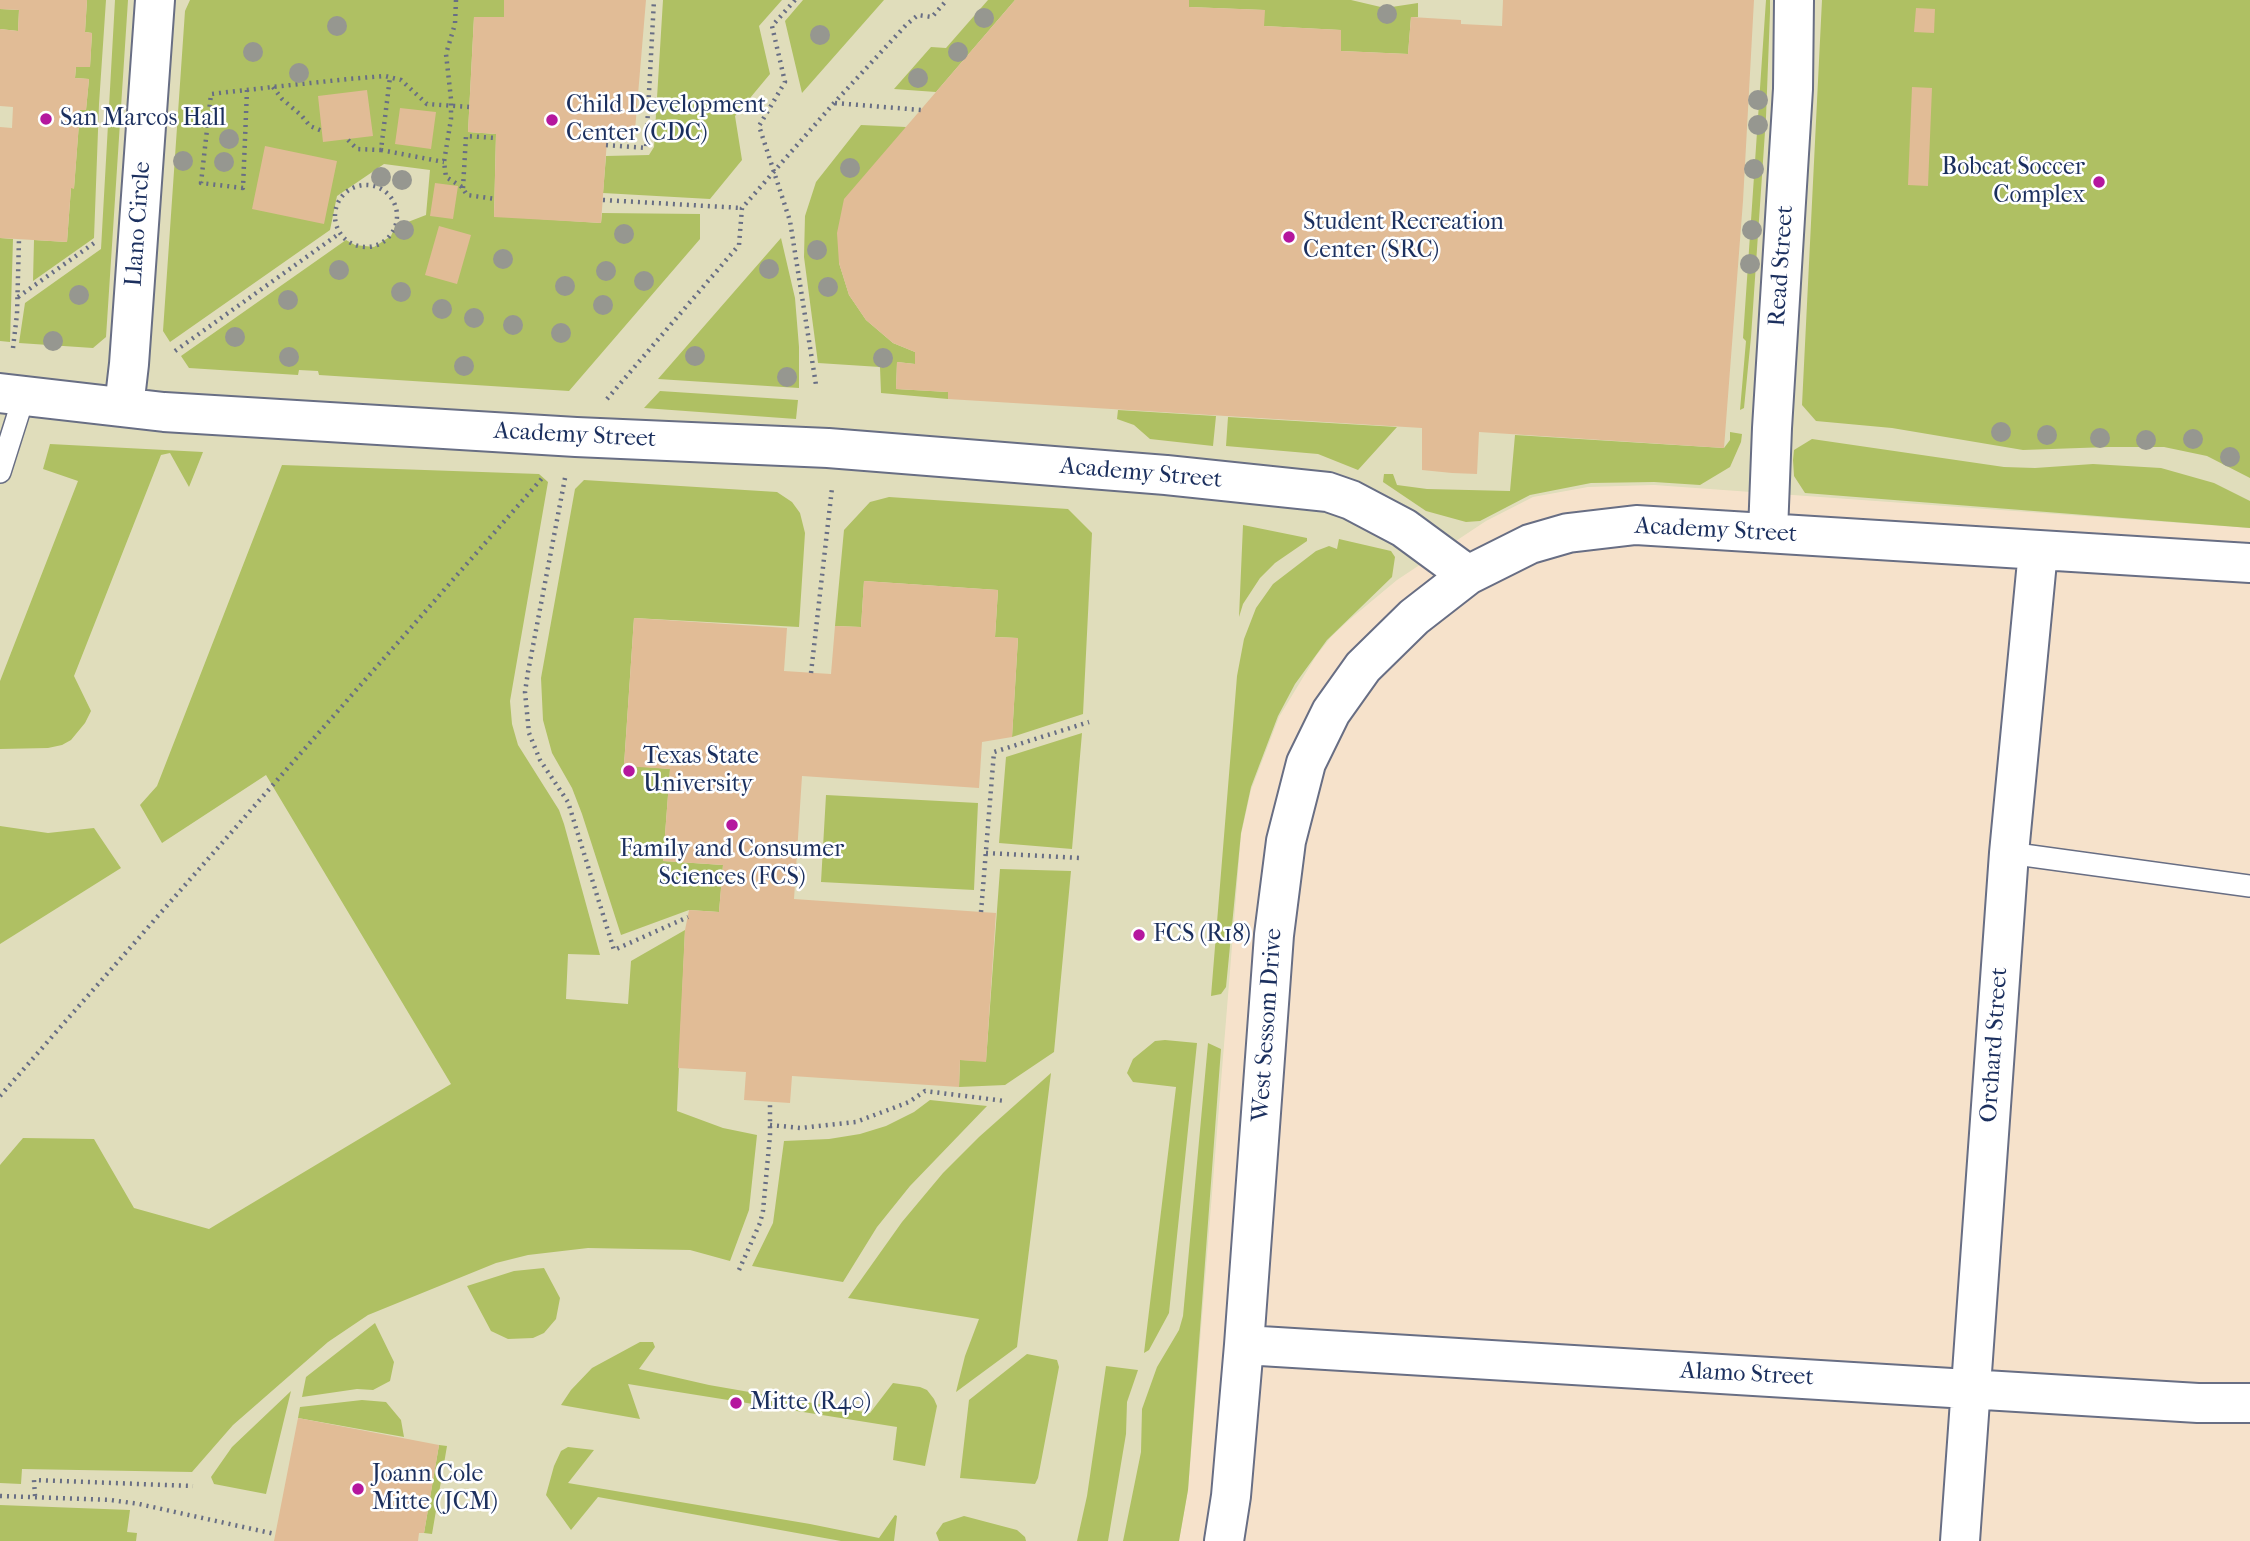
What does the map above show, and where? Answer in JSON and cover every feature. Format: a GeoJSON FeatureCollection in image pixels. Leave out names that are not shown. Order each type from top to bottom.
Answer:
{"type":"FeatureCollection","features":[{"type":"Feature","properties":{"kind":"street","name":"Llano Circle"},"geometry":{"type":"LineString","coordinates":[[124,407],[155,0]]}},
{"type":"Feature","properties":{"kind":"street","name":"Read Street"},"geometry":{"type":"LineString","coordinates":[[1768,532],[1793,89],[1794,0]]}},
{"type":"Feature","properties":{"kind":"street","name":"Academy Street"},"geometry":{"type":"LineString","coordinates":[[12,394],[209,415],[828,448],[1166,475],[1328,492],[1351,500],[1404,528],[1468,575],[1530,544],[1569,533],[1636,525],[2250,563]]}},
{"type":"Feature","properties":{"kind":"street","name":"Orchard Street"},"geometry":{"type":"LineString","coordinates":[[1960,1541],[2009,853],[2038,551]]}},
{"type":"Feature","properties":{"kind":"street","name":"West Sessom Drive"},"geometry":{"type":"LineString","coordinates":[[1224,1541],[1231,1496],[1244,1345],[1274,935],[1286,841],[1299,789],[1306,763],[1331,712],[1363,667],[1415,617],[1468,575]]}},
{"type":"Feature","properties":{"kind":"street","name":"Alamo Street"},"geometry":{"type":"LineString","coordinates":[[1244,1345],[2198,1403],[2250,1403]]}},
{"type":"Feature","properties":{"kind":"lane"},"geometry":{"type":"LineString","coordinates":[[0,472],[12,394]]}},
{"type":"Feature","properties":{"kind":"lane"},"geometry":{"type":"LineString","coordinates":[[2009,853],[2250,886]]}},
{"type":"Feature","properties":{"kind":"path"},"geometry":{"type":"LineString","coordinates":[[456,0],[454,24],[446,54],[451,106],[444,162],[446,177],[463,188],[467,195],[495,199]]}},
{"type":"Feature","properties":{"kind":"path"},"geometry":{"type":"LineString","coordinates":[[607,145],[646,148],[654,0]]}},
{"type":"Feature","properties":{"kind":"path"},"geometry":{"type":"LineString","coordinates":[[795,0],[772,26],[785,82],[760,126],[790,221],[816,385]]}},
{"type":"Feature","properties":{"kind":"path"},"geometry":{"type":"LineString","coordinates":[[0,1096],[543,478],[739,245],[742,208],[773,172],[907,24],[918,15],[932,17],[947,0]]}},
{"type":"Feature","properties":{"kind":"path"},"geometry":{"type":"LineString","coordinates":[[382,150],[390,77]]}},
{"type":"Feature","properties":{"kind":"path"},"geometry":{"type":"LineString","coordinates":[[247,90],[243,188],[201,183],[211,94],[273,87],[390,77],[401,80],[426,104],[469,107]]}},
{"type":"Feature","properties":{"kind":"path"},"geometry":{"type":"LineString","coordinates":[[273,87],[310,126],[322,131]]}},
{"type":"Feature","properties":{"kind":"path"},"geometry":{"type":"LineString","coordinates":[[834,103],[921,110]]}},
{"type":"Feature","properties":{"kind":"path"},"geometry":{"type":"LineString","coordinates":[[463,188],[466,136],[496,138]]}},
{"type":"Feature","properties":{"kind":"path"},"geometry":{"type":"LineString","coordinates":[[348,140],[357,149],[382,150],[444,162]]}},
{"type":"Feature","properties":{"kind":"path"},"geometry":{"type":"LineString","coordinates":[[364,185],[375,187],[385,191],[392,199],[396,207],[395,227],[383,242],[365,248],[355,245],[340,233],[335,212],[345,194],[354,188],[364,185]]}},
{"type":"Feature","properties":{"kind":"path"},"geometry":{"type":"LineString","coordinates":[[603,200],[742,208]]}},
{"type":"Feature","properties":{"kind":"path"},"geometry":{"type":"LineString","coordinates":[[175,351],[340,233]]}},
{"type":"Feature","properties":{"kind":"path"},"geometry":{"type":"LineString","coordinates":[[13,348],[18,297],[19,239]]}},
{"type":"Feature","properties":{"kind":"path"},"geometry":{"type":"LineString","coordinates":[[18,297],[98,240]]}},
{"type":"Feature","properties":{"kind":"path"},"geometry":{"type":"LineString","coordinates":[[576,436],[566,468],[528,672],[525,692],[529,733],[540,760],[568,802],[614,950],[688,917]]}},
{"type":"Feature","properties":{"kind":"path"},"geometry":{"type":"LineString","coordinates":[[811,673],[832,487]]}},
{"type":"Feature","properties":{"kind":"path"},"geometry":{"type":"LineString","coordinates":[[981,912],[994,752],[1089,722]]}},
{"type":"Feature","properties":{"kind":"path"},"geometry":{"type":"LineString","coordinates":[[986,853],[1080,858]]}},
{"type":"Feature","properties":{"kind":"path"},"geometry":{"type":"LineString","coordinates":[[769,1125],[802,1128],[856,1122],[909,1102],[925,1091],[1005,1101]]}},
{"type":"Feature","properties":{"kind":"path"},"geometry":{"type":"LineString","coordinates":[[739,1270],[763,1211],[770,1105]]}},
{"type":"Feature","properties":{"kind":"path"},"geometry":{"type":"LineString","coordinates":[[35,1496],[34,1480],[193,1486]]}},
{"type":"Feature","properties":{"kind":"path"},"geometry":{"type":"LineString","coordinates":[[0,1496],[139,1504],[275,1534]]}},
{"type":"Feature","properties":{"kind":"shaded area","name":"Texas State University"},"geometry":{"type":"Polygon","coordinates":[[[0,0],[2250,0],[2250,528],[1654,485],[1588,487],[1533,497],[1486,521],[1397,580],[1331,637],[1316,656],[1279,717],[1251,790],[1241,835],[1188,1490],[1179,1541],[0,1541],[0,0]]]}},
{"type":"Feature","properties":{"kind":"green space"},"geometry":{"type":"Polygon","coordinates":[[[87,0],[106,0],[94,238],[33,281],[34,240],[67,242],[80,110],[86,110],[89,79],[75,78],[76,67],[90,67],[92,33],[85,32],[87,0]]]}},
{"type":"Feature","properties":{"kind":"green space"},"geometry":{"type":"Polygon","coordinates":[[[115,0],[128,0],[106,337],[93,348],[19,343],[25,303],[101,249],[115,0]]]}},
{"type":"Feature","properties":{"kind":"green space"},"geometry":{"type":"Polygon","coordinates":[[[190,0],[504,0],[504,17],[474,17],[468,132],[496,134],[494,216],[601,223],[602,213],[700,214],[700,239],[569,391],[319,375],[318,371],[299,370],[298,375],[189,368],[181,356],[346,240],[355,245],[374,247],[391,236],[395,227],[426,215],[430,170],[384,164],[337,196],[330,230],[170,342],[163,331],[185,11],[190,0]]]}},
{"type":"Feature","properties":{"kind":"green space"},"geometry":{"type":"Polygon","coordinates":[[[663,0],[782,0],[759,26],[770,74],[735,116],[742,160],[710,199],[603,193],[606,156],[649,155],[654,147],[663,0]]]}},
{"type":"Feature","properties":{"kind":"green space"},"geometry":{"type":"Polygon","coordinates":[[[803,0],[884,0],[802,93],[785,21],[803,0]]]}},
{"type":"Feature","properties":{"kind":"green space"},"geometry":{"type":"Polygon","coordinates":[[[988,0],[1015,0],[936,92],[894,89],[931,47],[946,48],[988,0]]]}},
{"type":"Feature","properties":{"kind":"green space"},"geometry":{"type":"Polygon","coordinates":[[[1189,0],[1351,0],[1385,8],[1418,3],[1418,17],[1411,17],[1408,54],[1341,51],[1341,30],[1264,26],[1264,10],[1189,7],[1189,0]]]}},
{"type":"Feature","properties":{"kind":"green space"},"geometry":{"type":"Polygon","coordinates":[[[1766,0],[1770,0],[1770,12],[1766,117],[1751,337],[1744,408],[1740,410],[1746,341],[1743,338],[1766,0]]]}},
{"type":"Feature","properties":{"kind":"green space"},"geometry":{"type":"Polygon","coordinates":[[[1822,0],[2250,0],[2250,478],[2207,456],[2164,447],[2023,450],[1892,428],[1816,421],[1802,405],[1822,0]]]}},
{"type":"Feature","properties":{"kind":"green space"},"geometry":{"type":"Polygon","coordinates":[[[0,9],[19,10],[18,31],[0,29],[0,9]]]}},
{"type":"Feature","properties":{"kind":"green space"},"geometry":{"type":"Polygon","coordinates":[[[861,125],[906,127],[839,263],[849,295],[866,320],[893,343],[915,352],[915,364],[897,362],[896,389],[948,392],[948,399],[881,393],[880,367],[818,363],[804,257],[805,216],[816,182],[861,125]]]}},
{"type":"Feature","properties":{"kind":"green space"},"geometry":{"type":"Polygon","coordinates":[[[0,238],[13,239],[10,342],[0,341],[0,238]]]}},
{"type":"Feature","properties":{"kind":"green space"},"geometry":{"type":"Polygon","coordinates":[[[781,238],[795,298],[799,388],[658,379],[781,238]]]}},
{"type":"Feature","properties":{"kind":"green space"},"geometry":{"type":"Polygon","coordinates":[[[660,391],[798,400],[796,419],[644,408],[660,391]]]}},
{"type":"Feature","properties":{"kind":"green space"},"geometry":{"type":"Polygon","coordinates":[[[1118,410],[1216,416],[1213,446],[1150,439],[1134,425],[1117,419],[1118,410]]]}},
{"type":"Feature","properties":{"kind":"green space"},"geometry":{"type":"Polygon","coordinates":[[[1228,417],[1397,427],[1358,470],[1318,454],[1226,446],[1228,417]]]}},
{"type":"Feature","properties":{"kind":"green space"},"geometry":{"type":"Polygon","coordinates":[[[1730,432],[1742,434],[1730,467],[1700,485],[1654,482],[1591,483],[1530,495],[1480,521],[1466,522],[1426,511],[1383,482],[1384,474],[1393,474],[1397,485],[1427,489],[1510,491],[1515,435],[1724,448],[1730,440],[1730,432]]]}},
{"type":"Feature","properties":{"kind":"green space"},"geometry":{"type":"Polygon","coordinates":[[[1812,439],[2004,467],[2093,464],[2161,468],[2214,483],[2250,501],[2250,528],[1805,493],[1794,476],[1794,450],[1812,439]]]}},
{"type":"Feature","properties":{"kind":"green space"},"geometry":{"type":"Polygon","coordinates":[[[50,444],[203,452],[189,487],[170,453],[161,455],[74,676],[91,711],[85,723],[71,740],[62,745],[0,749],[0,681],[78,481],[43,469],[50,444]]]}},
{"type":"Feature","properties":{"kind":"green space"},"geometry":{"type":"Polygon","coordinates":[[[282,465],[539,474],[548,482],[510,701],[512,724],[518,745],[559,810],[564,824],[600,955],[568,954],[566,999],[628,1004],[631,961],[685,930],[677,1111],[723,1128],[757,1135],[749,1210],[730,1261],[690,1250],[588,1248],[528,1255],[496,1263],[368,1315],[328,1342],[233,1425],[192,1472],[22,1469],[21,1484],[0,1483],[0,1165],[23,1138],[94,1139],[134,1208],[209,1229],[451,1084],[266,775],[162,843],[140,805],[157,786],[282,465]]]}},
{"type":"Feature","properties":{"kind":"green space"},"geometry":{"type":"Polygon","coordinates":[[[584,480],[777,492],[792,502],[800,513],[805,533],[799,627],[634,618],[624,765],[670,769],[663,861],[723,865],[719,912],[689,910],[621,935],[582,814],[572,788],[552,753],[543,720],[541,678],[575,489],[584,480]]]}},
{"type":"Feature","properties":{"kind":"green space"},"geometry":{"type":"Polygon","coordinates":[[[889,497],[1068,509],[1092,533],[1083,714],[1012,737],[1018,638],[995,637],[998,590],[864,581],[861,627],[835,626],[844,530],[870,502],[889,497]]]}},
{"type":"Feature","properties":{"kind":"green space"},"geometry":{"type":"Polygon","coordinates":[[[1243,525],[1307,538],[1307,541],[1275,563],[1260,578],[1243,604],[1239,617],[1243,525]]]}},
{"type":"Feature","properties":{"kind":"green space"},"geometry":{"type":"Polygon","coordinates":[[[1339,539],[1391,551],[1395,557],[1392,577],[1327,640],[1295,684],[1278,716],[1251,787],[1241,833],[1226,987],[1221,994],[1211,996],[1237,676],[1244,639],[1256,608],[1273,584],[1316,551],[1329,546],[1337,549],[1339,539]]]}},
{"type":"Feature","properties":{"kind":"green space"},"geometry":{"type":"Polygon","coordinates":[[[1082,733],[1072,849],[999,843],[1006,757],[1082,733]]]}},
{"type":"Feature","properties":{"kind":"green space"},"geometry":{"type":"Polygon","coordinates":[[[826,795],[978,803],[974,890],[821,882],[826,795]]]}},
{"type":"Feature","properties":{"kind":"green space"},"geometry":{"type":"Polygon","coordinates":[[[0,826],[48,833],[94,828],[121,868],[0,944],[0,826]]]}},
{"type":"Feature","properties":{"kind":"green space"},"geometry":{"type":"Polygon","coordinates":[[[1000,869],[1071,871],[1054,1052],[1005,1085],[959,1087],[960,1060],[986,1061],[1000,869]]]}},
{"type":"Feature","properties":{"kind":"green space"},"geometry":{"type":"Polygon","coordinates":[[[1155,1041],[1197,1043],[1169,1313],[1149,1350],[1144,1353],[1176,1087],[1133,1082],[1127,1073],[1133,1059],[1155,1041]]]}},
{"type":"Feature","properties":{"kind":"green space"},"geometry":{"type":"Polygon","coordinates":[[[1208,1043],[1221,1049],[1188,1490],[1179,1541],[1123,1541],[1141,1452],[1142,1409],[1157,1367],[1179,1330],[1183,1316],[1208,1043]]]}},
{"type":"Feature","properties":{"kind":"green space"},"geometry":{"type":"Polygon","coordinates":[[[1051,1073],[1017,1347],[956,1392],[965,1356],[979,1319],[848,1298],[902,1222],[943,1173],[1051,1073]]]}},
{"type":"Feature","properties":{"kind":"green space"},"geometry":{"type":"Polygon","coordinates":[[[930,1100],[987,1106],[910,1186],[877,1227],[843,1282],[752,1266],[773,1223],[784,1141],[829,1139],[860,1134],[886,1126],[914,1112],[930,1100]]]}},
{"type":"Feature","properties":{"kind":"green space"},"geometry":{"type":"Polygon","coordinates":[[[544,1268],[560,1298],[556,1319],[544,1333],[533,1338],[508,1339],[491,1331],[467,1286],[514,1271],[544,1268]]]}},
{"type":"Feature","properties":{"kind":"green space"},"geometry":{"type":"Polygon","coordinates":[[[375,1323],[394,1362],[390,1381],[373,1390],[357,1389],[302,1397],[306,1377],[375,1323]]]}},
{"type":"Feature","properties":{"kind":"green space"},"geometry":{"type":"Polygon","coordinates":[[[640,1342],[653,1342],[655,1347],[639,1369],[709,1385],[870,1413],[893,1383],[927,1390],[937,1406],[925,1466],[893,1460],[897,1427],[628,1384],[640,1419],[561,1405],[592,1368],[640,1342]]]}},
{"type":"Feature","properties":{"kind":"green space"},"geometry":{"type":"Polygon","coordinates":[[[1027,1354],[1057,1360],[1059,1367],[1035,1484],[960,1478],[969,1400],[1027,1354]]]}},
{"type":"Feature","properties":{"kind":"green space"},"geometry":{"type":"Polygon","coordinates":[[[1106,1366],[1138,1370],[1127,1402],[1126,1434],[1108,1541],[1077,1541],[1087,1496],[1106,1366]]]}},
{"type":"Feature","properties":{"kind":"green space"},"geometry":{"type":"Polygon","coordinates":[[[291,1391],[266,1494],[214,1484],[211,1477],[232,1447],[291,1391]]]}},
{"type":"Feature","properties":{"kind":"green space"},"geometry":{"type":"Polygon","coordinates":[[[362,1400],[386,1402],[401,1420],[404,1437],[298,1418],[300,1407],[362,1400]]]}},
{"type":"Feature","properties":{"kind":"green space"},"geometry":{"type":"Polygon","coordinates":[[[439,1445],[447,1446],[432,1534],[424,1533],[439,1445]]]}},
{"type":"Feature","properties":{"kind":"green space"},"geometry":{"type":"Polygon","coordinates":[[[568,1447],[594,1450],[568,1483],[879,1538],[895,1515],[894,1541],[841,1541],[598,1497],[571,1530],[546,1495],[554,1466],[561,1451],[568,1447]]]}},
{"type":"Feature","properties":{"kind":"green space"},"geometry":{"type":"Polygon","coordinates":[[[0,1505],[130,1510],[127,1532],[137,1533],[136,1541],[0,1541],[0,1505]]]}},
{"type":"Feature","properties":{"kind":"green space"},"geometry":{"type":"Polygon","coordinates":[[[964,1516],[1017,1530],[1026,1541],[939,1541],[936,1533],[943,1523],[964,1516]]]}},
{"type":"Feature","properties":{"kind":"building","name":"San Marcos Hall"},"geometry":{"type":"Polygon","coordinates":[[[0,0],[87,0],[85,32],[92,33],[90,67],[76,67],[75,78],[89,79],[86,110],[80,110],[67,242],[0,238],[0,127],[12,128],[13,107],[0,106],[0,29],[18,31],[19,10],[0,9],[0,0]]]}},
{"type":"Feature","properties":{"kind":"building","name":"Child Development Center (CDC)"},"geometry":{"type":"Polygon","coordinates":[[[504,0],[646,0],[634,142],[607,140],[601,223],[494,217],[496,134],[468,132],[474,17],[504,17],[504,0]]]}},
{"type":"Feature","properties":{"kind":"building","name":"Student Recreation Center (SRC)"},"geometry":{"type":"Polygon","coordinates":[[[1015,0],[1189,0],[1189,7],[1265,10],[1264,26],[1341,30],[1341,51],[1408,54],[1411,17],[1502,26],[1503,0],[1754,0],[1743,201],[1724,448],[1479,432],[1477,474],[1452,473],[1422,470],[1422,428],[948,399],[948,392],[896,389],[897,362],[915,364],[915,352],[893,343],[866,320],[849,295],[839,263],[837,233],[844,199],[1015,0]]]}},
{"type":"Feature","properties":{"kind":"building"},"geometry":{"type":"Polygon","coordinates":[[[1916,8],[1935,9],[1934,33],[1914,32],[1916,8]]]}},
{"type":"Feature","properties":{"kind":"building"},"geometry":{"type":"Polygon","coordinates":[[[1912,87],[1932,88],[1928,186],[1908,185],[1912,87]]]}},
{"type":"Feature","properties":{"kind":"building"},"geometry":{"type":"Polygon","coordinates":[[[367,90],[373,136],[323,142],[318,96],[367,90]]]}},
{"type":"Feature","properties":{"kind":"building"},"geometry":{"type":"Polygon","coordinates":[[[400,108],[436,112],[431,149],[395,144],[400,108]]]}},
{"type":"Feature","properties":{"kind":"building"},"geometry":{"type":"Polygon","coordinates":[[[265,146],[337,161],[324,224],[252,209],[265,146]]]}},
{"type":"Feature","properties":{"kind":"building"},"geometry":{"type":"Polygon","coordinates":[[[435,183],[458,186],[453,219],[430,216],[435,183]]]}},
{"type":"Feature","properties":{"kind":"building"},"geometry":{"type":"Polygon","coordinates":[[[439,226],[471,235],[457,284],[425,275],[439,226]]]}},
{"type":"Feature","properties":{"kind":"building","name":"Family and Consumer Sciences (FCS)"},"geometry":{"type":"Polygon","coordinates":[[[864,581],[998,590],[995,637],[1018,638],[1012,737],[982,742],[979,788],[802,776],[794,899],[996,913],[986,1062],[960,1060],[959,1087],[792,1076],[790,1103],[744,1100],[746,1072],[678,1068],[685,930],[689,910],[719,912],[723,865],[663,861],[670,769],[624,766],[634,618],[787,628],[784,671],[831,674],[835,626],[861,627],[864,581]]]}},
{"type":"Feature","properties":{"kind":"building","name":"Joann Cole Mitte (JCM)"},"geometry":{"type":"Polygon","coordinates":[[[298,1418],[439,1445],[424,1533],[419,1533],[418,1541],[274,1541],[298,1418]]]}},
{"type":"Feature","properties":{"kind":"place","name":"San Marcos Hall"},"geometry":{"type":"Point","coordinates":[46,119]}},
{"type":"Feature","properties":{"kind":"place","name":"Child Development Center (CDC)"},"geometry":{"type":"Point","coordinates":[552,120]}},
{"type":"Feature","properties":{"kind":"place","name":"Bobcat Soccer Complex"},"geometry":{"type":"Point","coordinates":[2099,182]}},
{"type":"Feature","properties":{"kind":"place","name":"Student Recreation Center (SRC)"},"geometry":{"type":"Point","coordinates":[1289,237]}},
{"type":"Feature","properties":{"kind":"place","name":"Texas State University"},"geometry":{"type":"Point","coordinates":[629,771]}},
{"type":"Feature","properties":{"kind":"place","name":"Family and Consumer Sciences (FCS)"},"geometry":{"type":"Point","coordinates":[732,825]}},
{"type":"Feature","properties":{"kind":"place","name":"FCS (R18)"},"geometry":{"type":"Point","coordinates":[1139,935]}},
{"type":"Feature","properties":{"kind":"place","name":"Mitte (R40)"},"geometry":{"type":"Point","coordinates":[736,1403]}},
{"type":"Feature","properties":{"kind":"place","name":"Joann Cole Mitte (JCM)"},"geometry":{"type":"Point","coordinates":[358,1489]}}]}
